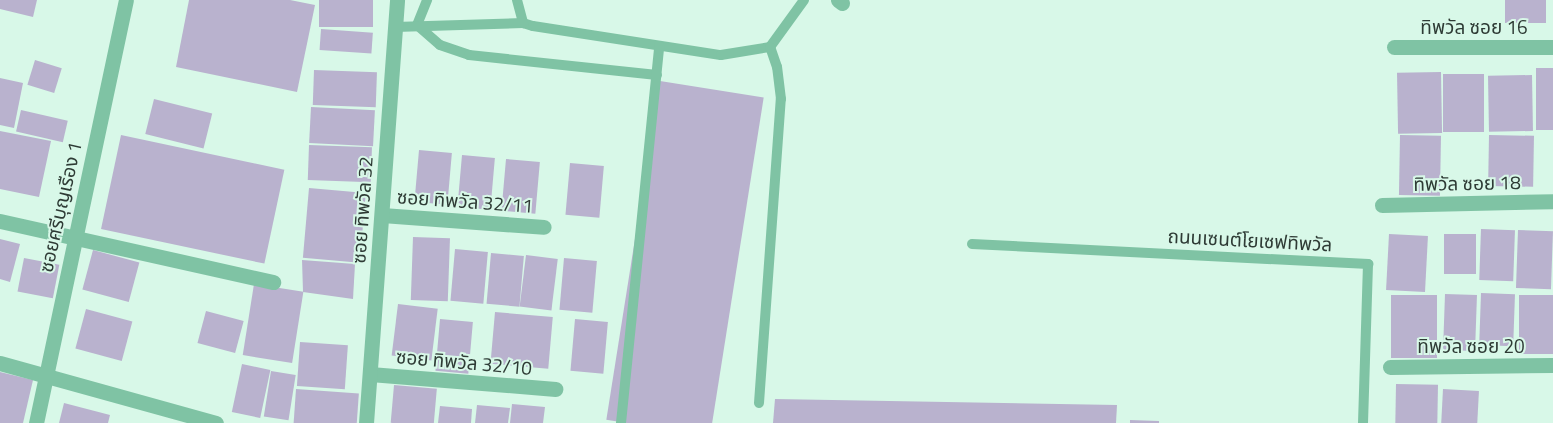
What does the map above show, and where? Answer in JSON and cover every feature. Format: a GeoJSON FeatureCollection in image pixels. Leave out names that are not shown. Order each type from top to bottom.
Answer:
{"type":"FeatureCollection","features":[{"type":"Feature","properties":{"kind":"street","name":"ซอยศรีบุญเรือง 1"},"geometry":{"type":"LineString","coordinates":[[36,423],[73,238],[126,0]]}},
{"type":"Feature","properties":{"kind":"street","name":"ซอย ทิพวัล 32"},"geometry":{"type":"LineString","coordinates":[[366,423],[397,0]]}},
{"type":"Feature","properties":{"kind":"street","name":"ทิพวัล ซอย 16"},"geometry":{"type":"LineString","coordinates":[[1394,47],[1553,47]]}},
{"type":"Feature","properties":{"kind":"street","name":"ทิพวัล ซอย 18"},"geometry":{"type":"LineString","coordinates":[[1382,205],[1553,201]]}},
{"type":"Feature","properties":{"kind":"street","name":"ซอย ทิพวัล 32/11"},"geometry":{"type":"LineString","coordinates":[[382,215],[544,227]]}},
{"type":"Feature","properties":{"kind":"street"},"geometry":{"type":"LineString","coordinates":[[0,221],[273,282]]}},
{"type":"Feature","properties":{"kind":"street"},"geometry":{"type":"LineString","coordinates":[[0,363],[216,423]]}},
{"type":"Feature","properties":{"kind":"street","name":"ทิพวัล ซอย 20"},"geometry":{"type":"LineString","coordinates":[[1390,367],[1553,365]]}},
{"type":"Feature","properties":{"kind":"street","name":"ซอย ทิพวัล 32/10"},"geometry":{"type":"LineString","coordinates":[[370,374],[556,389]]}},
{"type":"Feature","properties":{"kind":"lane"},"geometry":{"type":"LineString","coordinates":[[417,25],[426,0]]}},
{"type":"Feature","properties":{"kind":"lane"},"geometry":{"type":"LineString","coordinates":[[517,0],[523,22]]}},
{"type":"Feature","properties":{"kind":"lane"},"geometry":{"type":"LineString","coordinates":[[395,27],[523,22],[721,55],[770,47],[804,0]]}},
{"type":"Feature","properties":{"kind":"lane"},"geometry":{"type":"LineString","coordinates":[[417,25],[440,45],[469,56],[657,75]]}},
{"type":"Feature","properties":{"kind":"lane"},"geometry":{"type":"LineString","coordinates":[[621,423],[659,46]]}},
{"type":"Feature","properties":{"kind":"lane"},"geometry":{"type":"LineString","coordinates":[[759,403],[781,99],[777,67],[770,47]]}},
{"type":"Feature","properties":{"kind":"lane","name":"ถนนเซนต์โยเซฟทิพวัล"},"geometry":{"type":"LineString","coordinates":[[972,244],[1368,264],[1363,423]]}},
{"type":"Feature","properties":{"kind":"building"},"geometry":{"type":"Polygon","coordinates":[[[0,0],[37,0],[33,17],[0,9],[0,0]]]}},
{"type":"Feature","properties":{"kind":"building"},"geometry":{"type":"Polygon","coordinates":[[[189,0],[290,0],[315,5],[297,92],[176,67],[189,0]]]}},
{"type":"Feature","properties":{"kind":"building"},"geometry":{"type":"Polygon","coordinates":[[[319,0],[373,0],[373,27],[319,27],[319,0]]]}},
{"type":"Feature","properties":{"kind":"building"},"geometry":{"type":"Polygon","coordinates":[[[1505,0],[1546,0],[1546,23],[1505,23],[1505,0]]]}},
{"type":"Feature","properties":{"kind":"building"},"geometry":{"type":"Polygon","coordinates":[[[321,29],[373,33],[371,54],[320,50],[321,29]]]}},
{"type":"Feature","properties":{"kind":"building"},"geometry":{"type":"Polygon","coordinates":[[[35,60],[62,68],[54,93],[27,85],[35,60]]]}},
{"type":"Feature","properties":{"kind":"building"},"geometry":{"type":"Polygon","coordinates":[[[1536,68],[1553,68],[1553,130],[1536,130],[1536,68]]]}},
{"type":"Feature","properties":{"kind":"building"},"geometry":{"type":"Polygon","coordinates":[[[314,70],[377,72],[376,107],[313,105],[314,70]]]}},
{"type":"Feature","properties":{"kind":"building"},"geometry":{"type":"Polygon","coordinates":[[[1441,72],[1442,133],[1398,134],[1397,73],[1441,72]]]}},
{"type":"Feature","properties":{"kind":"building"},"geometry":{"type":"Polygon","coordinates":[[[1443,74],[1484,74],[1484,132],[1443,132],[1443,74]]]}},
{"type":"Feature","properties":{"kind":"building"},"geometry":{"type":"Polygon","coordinates":[[[1532,75],[1533,131],[1489,132],[1488,76],[1532,75]]]}},
{"type":"Feature","properties":{"kind":"building"},"geometry":{"type":"Polygon","coordinates":[[[0,78],[23,83],[14,128],[0,125],[0,78]]]}},
{"type":"Feature","properties":{"kind":"building"},"geometry":{"type":"Polygon","coordinates":[[[660,81],[764,97],[712,423],[627,423],[606,420],[660,81]]]}},
{"type":"Feature","properties":{"kind":"building"},"geometry":{"type":"Polygon","coordinates":[[[154,99],[212,114],[204,148],[145,134],[154,99]]]}},
{"type":"Feature","properties":{"kind":"building"},"geometry":{"type":"Polygon","coordinates":[[[311,107],[375,110],[373,146],[309,143],[311,107]]]}},
{"type":"Feature","properties":{"kind":"building"},"geometry":{"type":"Polygon","coordinates":[[[21,110],[68,121],[63,142],[16,131],[21,110]]]}},
{"type":"Feature","properties":{"kind":"building"},"geometry":{"type":"Polygon","coordinates":[[[0,131],[51,141],[39,197],[0,189],[0,131]]]}},
{"type":"Feature","properties":{"kind":"building"},"geometry":{"type":"Polygon","coordinates":[[[121,135],[284,170],[264,264],[101,229],[121,135]]]}},
{"type":"Feature","properties":{"kind":"building"},"geometry":{"type":"Polygon","coordinates":[[[1400,135],[1441,136],[1440,196],[1399,195],[1400,135]]]}},
{"type":"Feature","properties":{"kind":"building"},"geometry":{"type":"Polygon","coordinates":[[[1489,135],[1534,136],[1533,187],[1488,186],[1489,135]]]}},
{"type":"Feature","properties":{"kind":"building"},"geometry":{"type":"Polygon","coordinates":[[[309,145],[372,147],[371,182],[308,180],[309,145]]]}},
{"type":"Feature","properties":{"kind":"building"},"geometry":{"type":"Polygon","coordinates":[[[419,150],[452,153],[447,205],[414,202],[419,150]]]}},
{"type":"Feature","properties":{"kind":"building"},"geometry":{"type":"Polygon","coordinates":[[[462,155],[495,158],[490,210],[457,207],[462,155]]]}},
{"type":"Feature","properties":{"kind":"building"},"geometry":{"type":"Polygon","coordinates":[[[506,159],[540,162],[535,214],[501,211],[506,159]]]}},
{"type":"Feature","properties":{"kind":"building"},"geometry":{"type":"Polygon","coordinates":[[[570,163],[604,166],[599,218],[565,215],[570,163]]]}},
{"type":"Feature","properties":{"kind":"building"},"geometry":{"type":"Polygon","coordinates":[[[309,188],[366,193],[360,263],[303,258],[309,188]]]}},
{"type":"Feature","properties":{"kind":"building"},"geometry":{"type":"Polygon","coordinates":[[[1481,229],[1515,230],[1513,281],[1479,280],[1481,229]]]}},
{"type":"Feature","properties":{"kind":"building"},"geometry":{"type":"Polygon","coordinates":[[[1518,230],[1553,231],[1551,289],[1516,288],[1518,230]]]}},
{"type":"Feature","properties":{"kind":"building"},"geometry":{"type":"Polygon","coordinates":[[[1389,234],[1428,236],[1425,292],[1386,290],[1389,234]]]}},
{"type":"Feature","properties":{"kind":"building"},"geometry":{"type":"Polygon","coordinates":[[[1444,234],[1476,234],[1476,274],[1444,274],[1444,234]]]}},
{"type":"Feature","properties":{"kind":"building"},"geometry":{"type":"Polygon","coordinates":[[[413,237],[450,238],[448,301],[411,300],[413,237]]]}},
{"type":"Feature","properties":{"kind":"building"},"geometry":{"type":"Polygon","coordinates":[[[0,239],[20,244],[10,282],[0,279],[0,239]]]}},
{"type":"Feature","properties":{"kind":"building"},"geometry":{"type":"Polygon","coordinates":[[[455,249],[488,252],[483,304],[450,301],[455,249]]]}},
{"type":"Feature","properties":{"kind":"building"},"geometry":{"type":"Polygon","coordinates":[[[93,250],[139,262],[129,302],[82,290],[93,250]]]}},
{"type":"Feature","properties":{"kind":"building"},"geometry":{"type":"Polygon","coordinates":[[[491,253],[524,256],[519,307],[487,304],[491,253]]]}},
{"type":"Feature","properties":{"kind":"building"},"geometry":{"type":"Polygon","coordinates":[[[526,255],[558,259],[551,311],[520,307],[526,255]]]}},
{"type":"Feature","properties":{"kind":"building"},"geometry":{"type":"Polygon","coordinates":[[[24,258],[59,265],[53,298],[18,291],[24,258]]]}},
{"type":"Feature","properties":{"kind":"building"},"geometry":{"type":"Polygon","coordinates":[[[564,258],[597,261],[592,313],[559,310],[564,258]]]}},
{"type":"Feature","properties":{"kind":"building"},"geometry":{"type":"Polygon","coordinates":[[[302,260],[355,264],[353,299],[303,292],[302,260]]]}},
{"type":"Feature","properties":{"kind":"building"},"geometry":{"type":"Polygon","coordinates":[[[254,284],[303,292],[292,363],[243,355],[254,284]]]}},
{"type":"Feature","properties":{"kind":"building"},"geometry":{"type":"Polygon","coordinates":[[[1481,293],[1515,294],[1513,346],[1479,345],[1481,293]]]}},
{"type":"Feature","properties":{"kind":"building"},"geometry":{"type":"Polygon","coordinates":[[[1445,294],[1477,295],[1475,351],[1443,350],[1445,294]]]}},
{"type":"Feature","properties":{"kind":"building"},"geometry":{"type":"Polygon","coordinates":[[[1391,295],[1437,295],[1437,358],[1391,358],[1391,295]]]}},
{"type":"Feature","properties":{"kind":"building"},"geometry":{"type":"Polygon","coordinates":[[[1519,295],[1553,295],[1553,354],[1519,354],[1519,295]]]}},
{"type":"Feature","properties":{"kind":"building"},"geometry":{"type":"Polygon","coordinates":[[[398,304],[438,309],[431,360],[392,356],[398,304]]]}},
{"type":"Feature","properties":{"kind":"building"},"geometry":{"type":"Polygon","coordinates":[[[86,309],[132,321],[122,361],[75,349],[86,309]]]}},
{"type":"Feature","properties":{"kind":"building"},"geometry":{"type":"Polygon","coordinates":[[[206,311],[244,321],[235,353],[197,343],[206,311]]]}},
{"type":"Feature","properties":{"kind":"building"},"geometry":{"type":"Polygon","coordinates":[[[495,312],[553,317],[548,369],[490,364],[495,312]]]}},
{"type":"Feature","properties":{"kind":"building"},"geometry":{"type":"Polygon","coordinates":[[[440,319],[473,322],[468,374],[435,371],[440,319]]]}},
{"type":"Feature","properties":{"kind":"building"},"geometry":{"type":"Polygon","coordinates":[[[575,319],[608,322],[603,374],[570,371],[575,319]]]}},
{"type":"Feature","properties":{"kind":"building"},"geometry":{"type":"Polygon","coordinates":[[[300,342],[348,345],[345,389],[297,386],[300,342]]]}},
{"type":"Feature","properties":{"kind":"building"},"geometry":{"type":"Polygon","coordinates":[[[242,364],[270,370],[260,418],[232,412],[242,364]]]}},
{"type":"Feature","properties":{"kind":"building"},"geometry":{"type":"Polygon","coordinates":[[[271,371],[296,375],[288,420],[264,416],[271,371]]]}},
{"type":"Feature","properties":{"kind":"building"},"geometry":{"type":"Polygon","coordinates":[[[0,372],[33,380],[23,423],[0,423],[0,372]]]}},
{"type":"Feature","properties":{"kind":"building"},"geometry":{"type":"Polygon","coordinates":[[[1396,384],[1438,385],[1437,423],[1395,423],[1396,384]]]}},
{"type":"Feature","properties":{"kind":"building"},"geometry":{"type":"Polygon","coordinates":[[[394,385],[437,389],[434,423],[391,423],[394,385]]]}},
{"type":"Feature","properties":{"kind":"building"},"geometry":{"type":"Polygon","coordinates":[[[296,389],[359,393],[357,423],[294,423],[296,389]]]}},
{"type":"Feature","properties":{"kind":"building"},"geometry":{"type":"Polygon","coordinates":[[[1443,389],[1479,391],[1477,423],[1441,423],[1443,389]]]}},
{"type":"Feature","properties":{"kind":"building"},"geometry":{"type":"Polygon","coordinates":[[[775,399],[1117,405],[1116,423],[773,423],[775,399]]]}},
{"type":"Feature","properties":{"kind":"building"},"geometry":{"type":"Polygon","coordinates":[[[64,403],[110,415],[108,423],[59,423],[64,403]]]}},
{"type":"Feature","properties":{"kind":"building"},"geometry":{"type":"Polygon","coordinates":[[[512,404],[545,407],[543,423],[510,423],[512,404]]]}},
{"type":"Feature","properties":{"kind":"building"},"geometry":{"type":"Polygon","coordinates":[[[477,405],[510,408],[508,423],[475,423],[477,405]]]}},
{"type":"Feature","properties":{"kind":"building"},"geometry":{"type":"Polygon","coordinates":[[[440,406],[472,409],[471,423],[438,423],[440,406]]]}},
{"type":"Feature","properties":{"kind":"building"},"geometry":{"type":"Polygon","coordinates":[[[1130,420],[1159,421],[1159,423],[1130,423],[1130,420]]]}}]}
